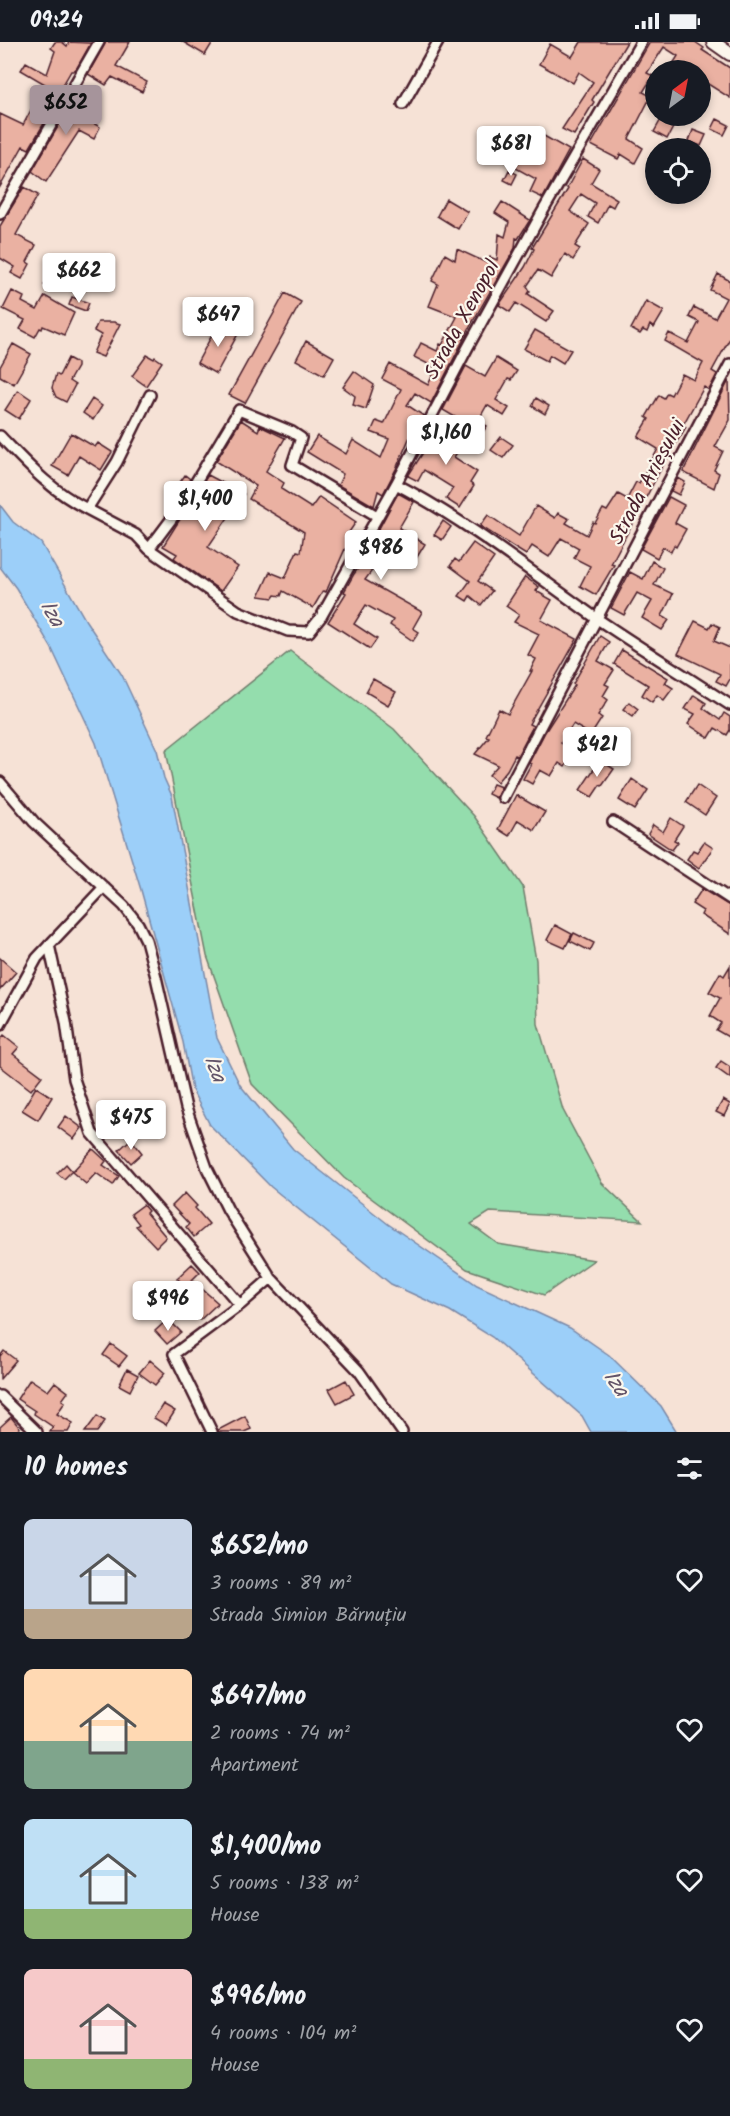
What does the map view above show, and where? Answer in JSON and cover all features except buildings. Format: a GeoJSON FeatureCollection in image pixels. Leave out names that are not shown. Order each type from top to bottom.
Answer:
{"type":"FeatureCollection","features":[{"type":"Feature","properties":{"kind":"street"},"geometry":{"type":"LineString","coordinates":[[0,214],[99,42]]}},
{"type":"Feature","properties":{"kind":"street"},"geometry":{"type":"LineString","coordinates":[[403,104],[438,42]]}},
{"type":"Feature","properties":{"kind":"street","name":"Strada Xenopol"},"geometry":{"type":"LineString","coordinates":[[148,549],[238,611],[288,631],[309,632],[321,618],[543,211],[642,42]]}},
{"type":"Feature","properties":{"kind":"street"},"geometry":{"type":"LineString","coordinates":[[713,42],[730,54]]}},
{"type":"Feature","properties":{"kind":"street","name":"Strada Arieșului"},"geometry":{"type":"LineString","coordinates":[[502,798],[730,364]]}},
{"type":"Feature","properties":{"kind":"street"},"geometry":{"type":"LineString","coordinates":[[87,508],[117,462],[150,395]]}},
{"type":"Feature","properties":{"kind":"street"},"geometry":{"type":"LineString","coordinates":[[0,436],[40,479],[67,499],[136,535],[148,549],[182,505],[239,410],[301,438],[292,465],[377,516]]}},
{"type":"Feature","properties":{"kind":"street"},"geometry":{"type":"LineString","coordinates":[[396,484],[425,499],[544,579],[596,618],[730,705]]}},
{"type":"Feature","properties":{"kind":"street"},"geometry":{"type":"LineString","coordinates":[[0,782],[34,822],[131,915],[146,940],[186,1108],[207,1168],[228,1210],[272,1278],[359,1371],[402,1432]]}},
{"type":"Feature","properties":{"kind":"street"},"geometry":{"type":"LineString","coordinates":[[613,822],[730,899]]}},
{"type":"Feature","properties":{"kind":"street"},"geometry":{"type":"LineString","coordinates":[[0,1025],[37,958],[104,887]]}},
{"type":"Feature","properties":{"kind":"street"},"geometry":{"type":"LineString","coordinates":[[49,945],[66,1022],[74,1079],[92,1133],[240,1305]]}},
{"type":"Feature","properties":{"kind":"street"},"geometry":{"type":"LineString","coordinates":[[212,1432],[174,1354],[272,1278]]}},
{"type":"Feature","properties":{"kind":"street"},"geometry":{"type":"LineString","coordinates":[[0,1396],[37,1432]]}},
{"type":"Feature","properties":{"kind":"green space"},"geometry":{"type":"Polygon","coordinates":[[[290,651],[394,729],[474,816],[523,887],[536,960],[538,1024],[563,1110],[602,1183],[642,1221],[490,1212],[471,1224],[498,1244],[594,1260],[544,1295],[467,1269],[344,1178],[252,1084],[207,956],[166,750],[290,651]]]}},
{"type":"Feature","properties":{"kind":"water","name":"Iza"},"geometry":{"type":"Polygon","coordinates":[[[0,505],[13,522],[41,543],[86,621],[122,675],[157,750],[164,778],[172,796],[217,1038],[240,1085],[293,1149],[388,1224],[477,1285],[570,1328],[609,1355],[661,1406],[677,1432],[591,1432],[582,1416],[492,1337],[450,1311],[391,1284],[271,1187],[210,1125],[192,1090],[183,1042],[141,890],[96,743],[51,647],[16,588],[0,567],[0,505]]]}}]}
